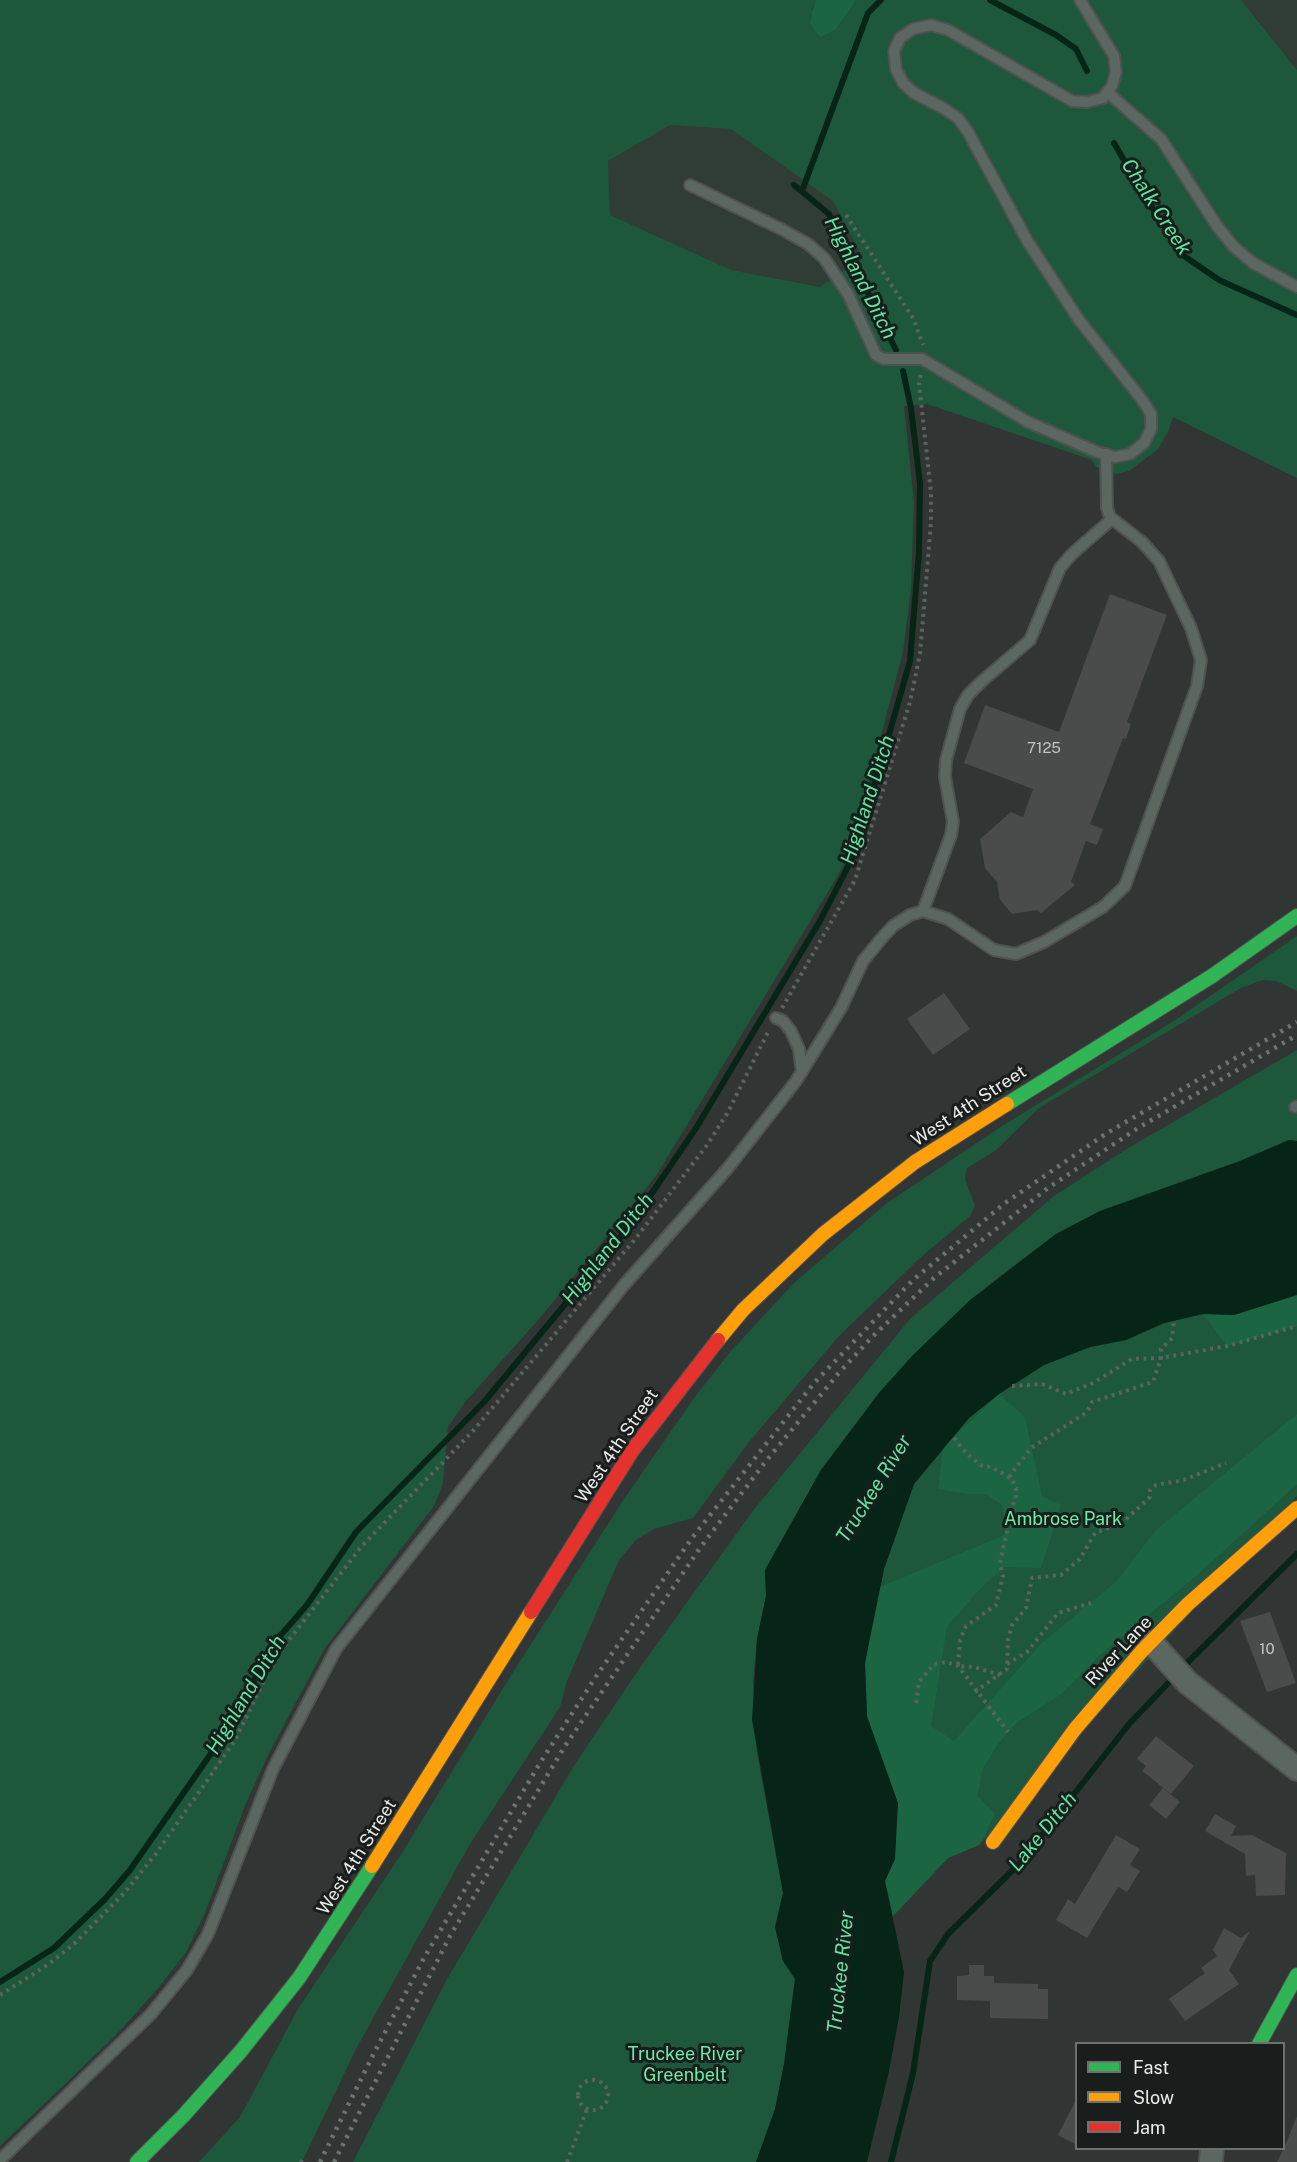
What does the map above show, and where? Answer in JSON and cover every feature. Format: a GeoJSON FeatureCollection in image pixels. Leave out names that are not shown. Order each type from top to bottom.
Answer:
{"type":"FeatureCollection","features":[{"type":"Feature","properties":{"kind":"main road","name":"West 4th Street"},"geometry":{"type":"LineString","coordinates":[[137,2162],[184,2115],[241,2051],[299,1978],[349,1903],[632,1451],[690,1374],[743,1310],[823,1234],[915,1162],[1212,976],[1297,916]]}},
{"type":"Feature","properties":{"kind":"main road","name":"River Lane"},"geometry":{"type":"LineString","coordinates":[[993,1842],[1075,1729],[1151,1642],[1188,1604],[1297,1508]]}},
{"type":"Feature","properties":{"kind":"main road"},"geometry":{"type":"LineString","coordinates":[[1260,2042],[1297,1975]]}},
{"type":"Feature","properties":{"kind":"street"},"geometry":{"type":"LineString","coordinates":[[1151,1642],[1187,1682],[1297,1768]]}},
{"type":"Feature","properties":{"kind":"lane"},"geometry":{"type":"LineString","coordinates":[[690,185],[781,229],[808,244],[824,258],[838,275],[876,355],[884,359],[922,359],[1028,422],[1115,457],[1130,454],[1144,443],[1151,429],[1151,414],[1079,320],[1028,242],[968,132],[958,118],[914,93],[903,83],[896,69],[894,51],[900,38],[913,29],[931,25],[948,30],[1072,101],[1087,102],[1103,98],[1116,72],[1114,56],[1080,0]]}},
{"type":"Feature","properties":{"kind":"lane"},"geometry":{"type":"LineString","coordinates":[[1107,92],[1161,139],[1217,226],[1234,247],[1253,263],[1297,287]]}},
{"type":"Feature","properties":{"kind":"lane"},"geometry":{"type":"LineString","coordinates":[[0,2160],[151,2014],[187,1970],[208,1934],[273,1769],[336,1649],[610,1302],[728,1168],[802,1072],[841,1008],[863,961],[893,926],[910,915],[923,911],[948,919],[994,950],[1016,954],[1044,942],[1103,907],[1125,886],[1197,686],[1201,660],[1191,628],[1159,561],[1142,542],[1112,519],[1107,508],[1106,454]]}},
{"type":"Feature","properties":{"kind":"lane"},"geometry":{"type":"LineString","coordinates":[[923,911],[951,835],[953,822],[945,777],[946,760],[960,709],[975,688],[1030,640],[1060,568],[1072,554],[1112,519]]}},
{"type":"Feature","properties":{"kind":"lane"},"geometry":{"type":"LineString","coordinates":[[776,1018],[783,1021],[799,1049],[802,1072]]}},
{"type":"Feature","properties":{"kind":"path"},"geometry":{"type":"LineString","coordinates":[[0,1995],[49,1964],[74,1944],[124,1892],[155,1855],[234,1742],[270,1669],[288,1641],[362,1546],[472,1432],[636,1238],[707,1145],[728,1112],[776,1018],[855,880],[910,702],[920,654],[932,493],[919,383],[922,337],[913,318],[846,216]]}},
{"type":"Feature","properties":{"kind":"path"},"geometry":{"type":"LineString","coordinates":[[1008,1477],[1022,1456],[1087,1412],[1092,1402],[1153,1382],[1161,1358],[1161,1349],[1172,1338],[1174,1321]]}},
{"type":"Feature","properties":{"kind":"path"},"geometry":{"type":"LineString","coordinates":[[1012,1386],[1042,1383],[1066,1394],[1093,1383],[1132,1359],[1161,1358],[1227,1347],[1297,1326]]}},
{"type":"Feature","properties":{"kind":"path"},"geometry":{"type":"LineString","coordinates":[[954,1438],[966,1454],[982,1466],[991,1467],[1008,1477],[1016,1490],[1016,1499],[1009,1511],[1000,1563],[1003,1576],[996,1605],[966,1626],[960,1640],[958,1666],[975,1692],[1008,1732]]}},
{"type":"Feature","properties":{"kind":"path"},"geometry":{"type":"LineString","coordinates":[[975,1692],[984,1683],[1007,1669],[1012,1624],[1026,1608],[1032,1578],[1061,1575],[1080,1559],[1095,1533],[1122,1523],[1150,1497],[1150,1490],[1156,1485],[1184,1480],[1226,1463]]}},
{"type":"Feature","properties":{"kind":"path"},"geometry":{"type":"LineString","coordinates":[[1007,1664],[1027,1652],[1058,1613],[1091,1603]]}},
{"type":"Feature","properties":{"kind":"path"},"geometry":{"type":"LineString","coordinates":[[916,1703],[919,1682],[934,1664],[946,1662],[1000,1675]]}},
{"type":"Feature","properties":{"kind":"path"},"geometry":{"type":"LineString","coordinates":[[587,2080],[601,2081],[608,2094],[607,2102],[602,2107],[587,2109],[577,2099],[577,2091],[587,2080]]}},
{"type":"Feature","properties":{"kind":"path"},"geometry":{"type":"LineString","coordinates":[[567,2162],[587,2109]]}},
{"type":"Feature","properties":{"kind":"shaded area"},"geometry":{"type":"Polygon","coordinates":[[[1241,0],[1297,0],[1297,70],[1252,13],[1241,0]]]}},
{"type":"Feature","properties":{"kind":"shaded area"},"geometry":{"type":"Polygon","coordinates":[[[670,125],[731,129],[833,201],[863,258],[820,287],[731,270],[610,215],[608,161],[670,125]]]}},
{"type":"Feature","properties":{"kind":"green space"},"geometry":{"type":"Polygon","coordinates":[[[0,0],[815,0],[812,9],[852,5],[856,0],[1241,0],[1297,70],[1297,478],[1173,417],[1168,432],[1158,449],[1129,471],[1116,474],[1096,467],[1092,460],[927,404],[904,406],[914,503],[911,589],[903,652],[846,860],[656,1176],[539,1319],[465,1402],[448,1427],[443,1483],[434,1506],[325,1648],[269,1753],[246,1803],[205,1913],[186,1952],[160,1986],[116,2035],[0,2146],[0,0]],[[670,125],[608,161],[610,215],[731,270],[820,287],[863,258],[833,201],[731,129],[670,125]]]}},
{"type":"Feature","properties":{"kind":"green space"},"geometry":{"type":"Polygon","coordinates":[[[815,0],[856,0],[835,30],[820,37],[810,23],[815,0]]]}},
{"type":"Feature","properties":{"kind":"green space"},"geometry":{"type":"Polygon","coordinates":[[[1297,936],[1297,991],[1276,981],[1263,980],[1241,988],[1039,1108],[995,1151],[967,1168],[965,1179],[975,1206],[970,1216],[921,1257],[839,1336],[749,1442],[693,1518],[654,1529],[636,1540],[619,1560],[567,1681],[560,1707],[470,1844],[356,2049],[302,2162],[199,2162],[240,2117],[298,2009],[400,1856],[515,1669],[622,1502],[694,1398],[730,1352],[794,1283],[887,1203],[1002,1126],[1177,1019],[1297,936]]]}},
{"type":"Feature","properties":{"kind":"green space","name":"Truckee River Greenbelt"},"geometry":{"type":"Polygon","coordinates":[[[1297,1050],[1297,1141],[1289,1140],[1240,1161],[1100,1211],[1056,1234],[1000,1276],[913,1355],[879,1393],[821,1470],[765,1570],[766,1596],[757,1639],[753,1681],[757,1753],[783,1893],[775,1927],[783,1961],[795,1979],[784,2064],[775,2109],[756,2162],[353,2162],[446,1981],[575,1764],[639,1669],[752,1512],[910,1319],[1054,1196],[1130,1147],[1297,1050]]]}},
{"type":"Feature","properties":{"kind":"green space","name":"Ambrose Park"},"geometry":{"type":"Polygon","coordinates":[[[1297,1295],[1297,1496],[979,1845],[948,1858],[893,1916],[867,1716],[865,1663],[884,1569],[914,1484],[969,1418],[999,1394],[1044,1365],[1090,1347],[1126,1340],[1164,1323],[1203,1314],[1234,1315],[1297,1295]]]}},
{"type":"Feature","properties":{"kind":"green space"},"geometry":{"type":"Polygon","coordinates":[[[1297,1295],[1297,1326],[1227,1346],[1203,1314],[1234,1315],[1297,1295]]]}},
{"type":"Feature","properties":{"kind":"green space"},"geometry":{"type":"Polygon","coordinates":[[[999,1394],[1025,1417],[1042,1496],[1061,1505],[1041,1568],[1004,1567],[979,1590],[947,1626],[931,1726],[954,1741],[1041,1644],[1116,1582],[1156,1530],[1297,1414],[1297,1484],[1196,1576],[1102,1653],[1061,1694],[1015,1724],[998,1744],[983,1768],[977,1796],[995,1814],[979,1845],[948,1858],[893,1916],[885,1881],[895,1859],[867,1716],[865,1663],[873,1619],[880,1587],[1007,1534],[1002,1505],[986,1494],[967,1494],[938,1489],[943,1447],[999,1394]]]}},
{"type":"Feature","properties":{"kind":"water","name":"Truckee River"},"geometry":{"type":"Polygon","coordinates":[[[1289,1140],[1297,1141],[1297,1295],[1234,1315],[1203,1314],[1164,1323],[1126,1340],[1090,1347],[1044,1365],[999,1394],[969,1418],[914,1484],[884,1569],[865,1663],[867,1716],[898,1803],[895,1859],[885,1881],[904,1972],[889,2071],[867,2162],[756,2162],[775,2109],[784,2064],[795,1979],[783,1961],[775,1927],[783,1893],[752,1720],[757,1639],[766,1596],[765,1570],[821,1470],[879,1393],[913,1355],[970,1300],[1056,1234],[1100,1211],[1240,1161],[1289,1140]]]}},
{"type":"Feature","properties":{"kind":"building"},"geometry":{"type":"Polygon","coordinates":[[[1110,594],[1167,615],[1127,722],[1131,724],[1126,739],[1123,738],[1090,824],[1103,829],[1097,845],[1086,841],[1071,882],[1075,885],[1041,913],[1037,910],[1012,914],[1000,900],[997,882],[985,868],[980,839],[1011,812],[1023,817],[1033,789],[964,763],[985,705],[1059,732],[1110,594]]]}},
{"type":"Feature","properties":{"kind":"building"},"geometry":{"type":"Polygon","coordinates":[[[944,993],[970,1029],[933,1055],[907,1019],[944,993]]]}},
{"type":"Feature","properties":{"kind":"building"},"geometry":{"type":"Polygon","coordinates":[[[1270,1612],[1296,1683],[1267,1692],[1240,1621],[1270,1612]]]}},
{"type":"Feature","properties":{"kind":"building"},"geometry":{"type":"Polygon","coordinates":[[[1156,1736],[1194,1766],[1171,1794],[1142,1771],[1146,1766],[1137,1759],[1156,1736]]]}},
{"type":"Feature","properties":{"kind":"building"},"geometry":{"type":"Polygon","coordinates":[[[1163,1788],[1180,1802],[1166,1819],[1149,1805],[1163,1788]]]}},
{"type":"Feature","properties":{"kind":"building"},"geometry":{"type":"Polygon","coordinates":[[[1215,1814],[1236,1826],[1231,1836],[1252,1835],[1286,1853],[1285,1895],[1256,1896],[1255,1875],[1246,1876],[1245,1854],[1205,1831],[1215,1814]]]}},
{"type":"Feature","properties":{"kind":"building"},"geometry":{"type":"Polygon","coordinates":[[[1116,1835],[1140,1849],[1130,1865],[1140,1871],[1127,1892],[1118,1887],[1087,1938],[1056,1920],[1068,1899],[1075,1904],[1116,1835]]]}},
{"type":"Feature","properties":{"kind":"building"},"geometry":{"type":"Polygon","coordinates":[[[1224,1928],[1241,1938],[1250,1931],[1229,1970],[1239,1984],[1185,2021],[1169,1999],[1205,1973],[1201,1968],[1217,1956],[1213,1950],[1224,1928]]]}},
{"type":"Feature","properties":{"kind":"building"},"geometry":{"type":"Polygon","coordinates":[[[969,1965],[984,1965],[984,1976],[994,1976],[994,1983],[1038,1984],[1038,1989],[1048,1989],[1048,2019],[990,2018],[990,2001],[957,2000],[957,1976],[969,1975],[969,1965]]]}},
{"type":"Feature","properties":{"kind":"building"},"geometry":{"type":"Polygon","coordinates":[[[1075,2102],[1075,2144],[1058,2135],[1075,2102]]]}},
{"type":"Feature","properties":{"kind":"building"},"geometry":{"type":"Polygon","coordinates":[[[1297,2116],[1297,2162],[1277,2162],[1285,2150],[1297,2116]]]}},
{"type":"Feature","properties":{"kind":"waterway"},"geometry":{"type":"LineString","coordinates":[[802,191],[868,13],[881,0]]}},
{"type":"Feature","properties":{"kind":"waterway","name":"Chalk Creek"},"geometry":{"type":"LineString","coordinates":[[990,0],[1056,35],[1076,49],[1087,71]]}},
{"type":"Feature","properties":{"kind":"waterway","name":"Chalk Creek"},"geometry":{"type":"LineString","coordinates":[[1114,143],[1184,256],[1219,280],[1297,315]]}},
{"type":"Feature","properties":{"kind":"waterway","name":"Highland Ditch"},"geometry":{"type":"LineString","coordinates":[[794,185],[829,214],[896,350]]}},
{"type":"Feature","properties":{"kind":"waterway","name":"Highland Ditch"},"geometry":{"type":"LineString","coordinates":[[0,1982],[54,1948],[105,1899],[130,1870],[235,1719],[272,1645],[307,1605],[356,1532],[484,1402],[629,1227],[696,1128],[821,919],[855,853],[910,661],[919,552],[920,484],[911,408],[903,371]]}},
{"type":"Feature","properties":{"kind":"waterway","name":"Lake Ditch"},"geometry":{"type":"LineString","coordinates":[[1182,1668],[1297,1554]]}},
{"type":"Feature","properties":{"kind":"waterway","name":"Lake Ditch"},"geometry":{"type":"LineString","coordinates":[[891,2162],[913,2073],[930,1961],[948,1934],[1020,1863],[1129,1724],[1175,1676]]}},
{"type":"Feature","properties":{"kind":"railway"},"geometry":{"type":"LineString","coordinates":[[320,2162],[424,1958],[540,1763],[595,1678],[692,1538],[814,1383],[913,1280],[1005,1203],[1107,1133],[1297,1022]]}},
{"type":"Feature","properties":{"kind":"railway"},"geometry":{"type":"LineString","coordinates":[[334,2162],[450,1936],[565,1746],[700,1548],[766,1461],[838,1374],[871,1338],[934,1278],[1048,1188],[1138,1128],[1297,1035]]}},
{"type":"Feature","properties":{"kind":"traffic: fast"},"geometry":{"type":"LineString","coordinates":[[1007,1104],[1212,976],[1297,916]]}},
{"type":"Feature","properties":{"kind":"traffic: fast"},"geometry":{"type":"LineString","coordinates":[[137,2162],[184,2115],[241,2051],[299,1978],[372,1866]]}},
{"type":"Feature","properties":{"kind":"traffic: fast"},"geometry":{"type":"LineString","coordinates":[[1260,2042],[1297,1975]]}},
{"type":"Feature","properties":{"kind":"traffic: slow"},"geometry":{"type":"LineString","coordinates":[[718,1340],[743,1310],[823,1234],[915,1162],[1007,1104]]}},
{"type":"Feature","properties":{"kind":"traffic: slow"},"geometry":{"type":"LineString","coordinates":[[993,1842],[1075,1729],[1141,1652],[1188,1604],[1297,1508]]}},
{"type":"Feature","properties":{"kind":"traffic: slow"},"geometry":{"type":"LineString","coordinates":[[372,1866],[531,1612]]}},
{"type":"Feature","properties":{"kind":"traffic: jam"},"geometry":{"type":"LineString","coordinates":[[531,1612],[632,1451],[718,1340]]}}]}
